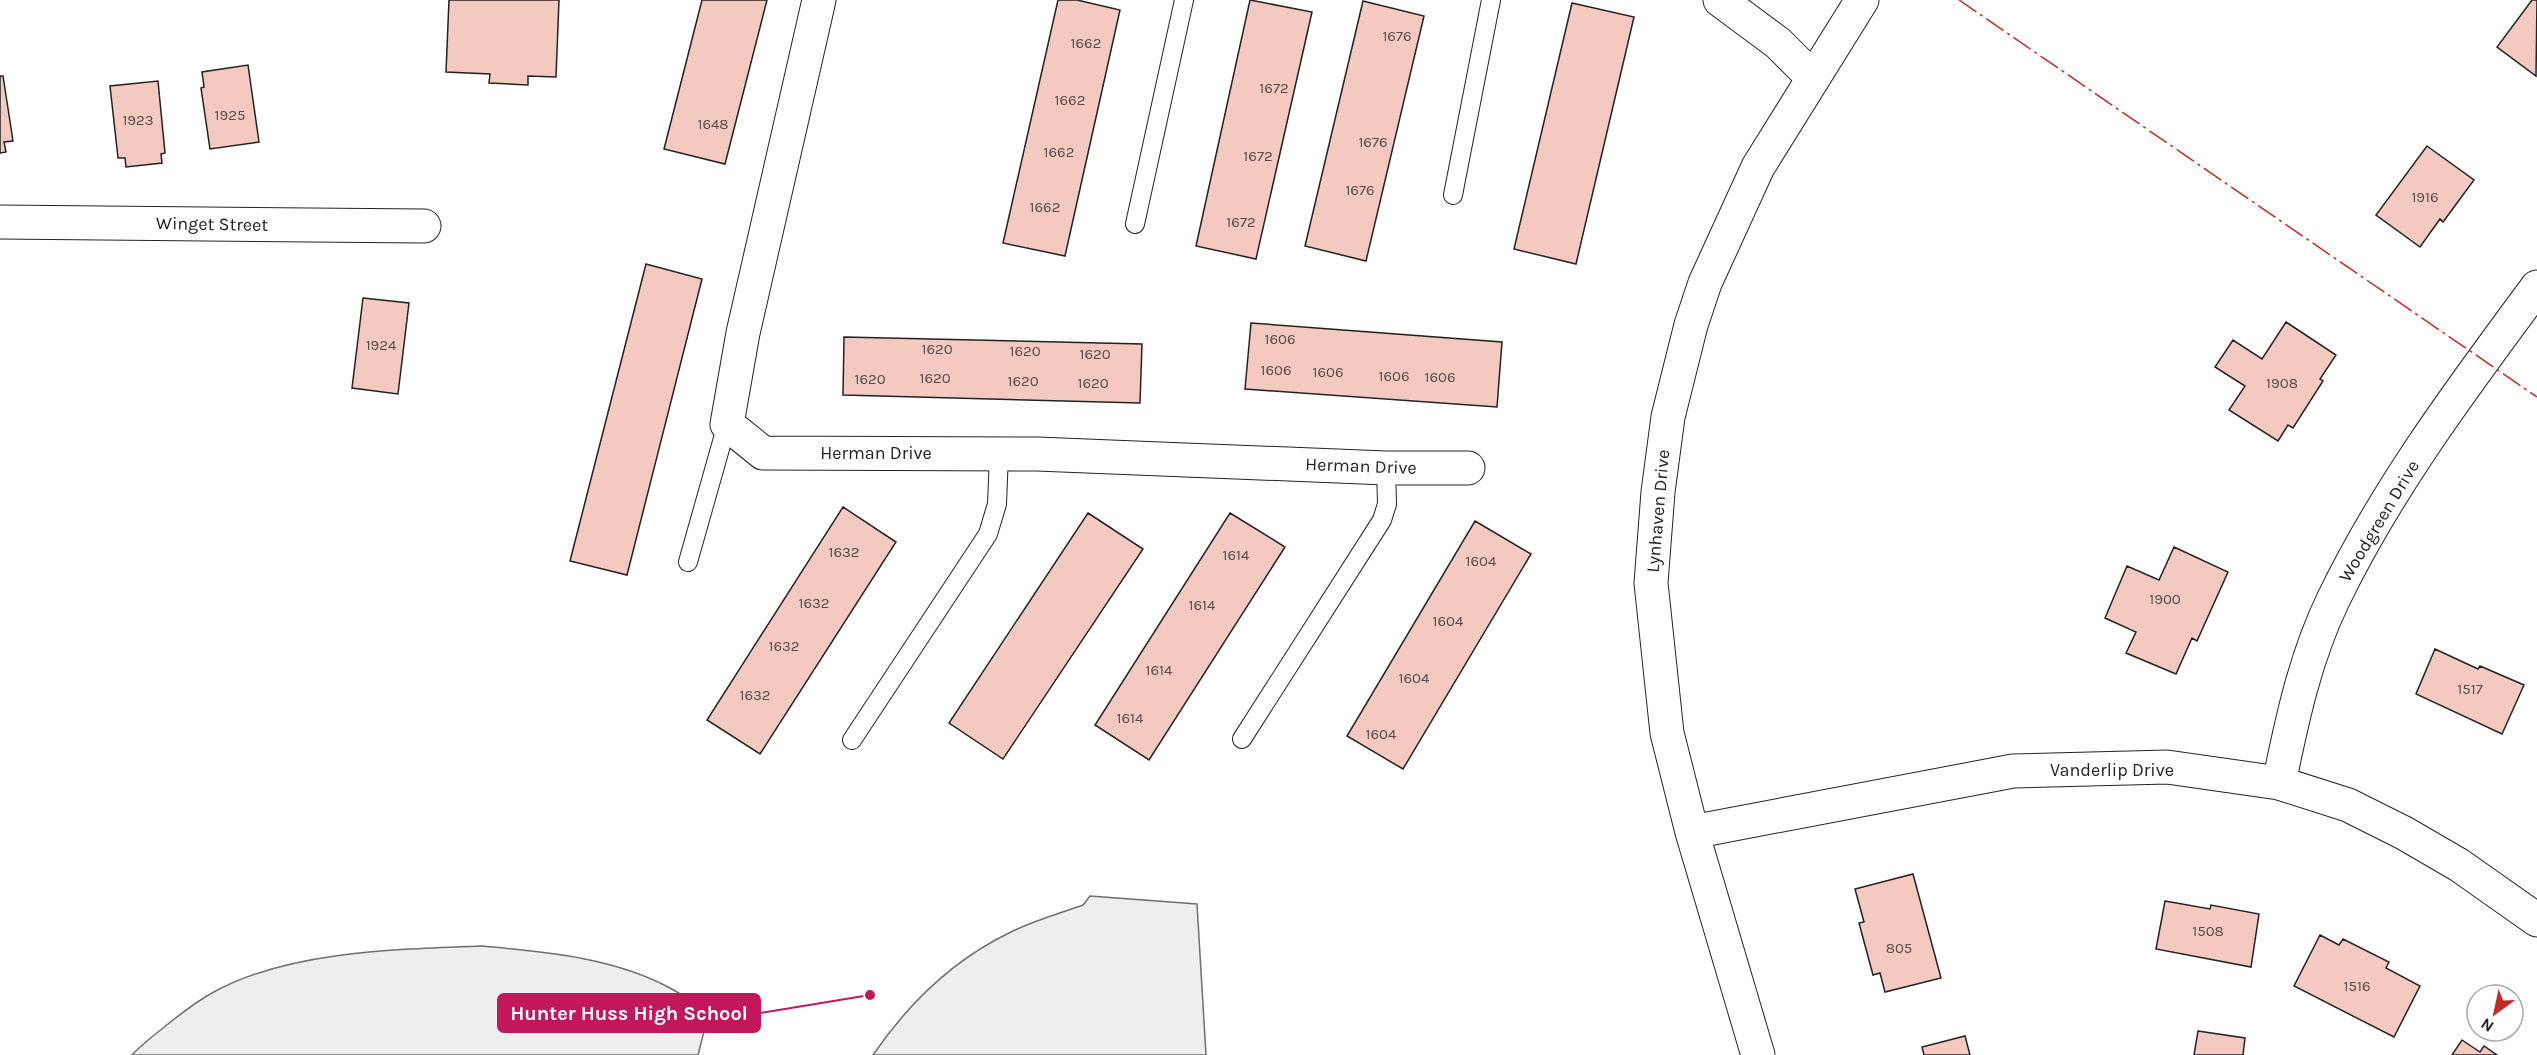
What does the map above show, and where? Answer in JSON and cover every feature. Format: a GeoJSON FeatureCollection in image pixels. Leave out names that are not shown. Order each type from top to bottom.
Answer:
{"type":"FeatureCollection","features":[{"type":"Feature","properties":{"kind":"street"},"geometry":{"type":"LineString","coordinates":[[727,424],[743,333],[819,0]]}},
{"type":"Feature","properties":{"kind":"street"},"geometry":{"type":"LineString","coordinates":[[1720,0],[1778,43],[1812,77]]}},
{"type":"Feature","properties":{"kind":"street","name":"Lynhaven Drive"},"geometry":{"type":"LineString","coordinates":[[1758,1055],[1692,832],[1667,733],[1652,583],[1658,492],[1668,417],[1691,326],[1705,283],[1758,167],[1862,0]]}},
{"type":"Feature","properties":{"kind":"street","name":"Winget Street"},"geometry":{"type":"LineString","coordinates":[[0,222],[424,226]]}},
{"type":"Feature","properties":{"kind":"street","name":"Woodgreen Drive"},"geometry":{"type":"LineString","coordinates":[[2279,783],[2300,686],[2332,601],[2386,503],[2472,375],[2537,287]]}},
{"type":"Feature","properties":{"kind":"street","name":"Herman Drive"},"geometry":{"type":"LineString","coordinates":[[727,424],[763,453],[999,454],[1386,468],[1468,468]]}},
{"type":"Feature","properties":{"kind":"street","name":"Vanderlip Drive"},"geometry":{"type":"LineString","coordinates":[[1692,832],[2013,771],[2167,767],[2279,783],[2348,805],[2459,864],[2537,920]]}},
{"type":"Feature","properties":{"kind":"lane"},"geometry":{"type":"LineString","coordinates":[[1135,224],[1184,0]]}},
{"type":"Feature","properties":{"kind":"lane"},"geometry":{"type":"LineString","coordinates":[[1453,195],[1491,0]]}},
{"type":"Feature","properties":{"kind":"lane"},"geometry":{"type":"LineString","coordinates":[[688,562],[727,424]]}},
{"type":"Feature","properties":{"kind":"lane"},"geometry":{"type":"LineString","coordinates":[[852,741],[988,534],[997,504],[999,454]]}},
{"type":"Feature","properties":{"kind":"lane"},"geometry":{"type":"LineString","coordinates":[[1242,739],[1383,520],[1387,504],[1386,468]]}},
{"type":"Feature","properties":{"kind":"shaded area"},"geometry":{"type":"Polygon","coordinates":[[[1090,896],[1197,904],[1206,1055],[873,1055],[917,1001],[969,956],[1018,929],[1083,905],[1090,896]]]}},
{"type":"Feature","properties":{"kind":"shaded area"},"geometry":{"type":"Polygon","coordinates":[[[482,946],[554,954],[602,963],[625,969],[670,988],[709,1012],[698,1055],[132,1055],[175,1018],[205,997],[241,979],[274,968],[308,960],[379,951],[482,946]]]}},
{"type":"Feature","properties":{"kind":"building"},"geometry":{"type":"Polygon","coordinates":[[[449,0],[559,0],[556,77],[528,76],[528,85],[489,83],[490,74],[446,72],[449,0]]]}},
{"type":"Feature","properties":{"kind":"building"},"geometry":{"type":"Polygon","coordinates":[[[702,0],[767,0],[725,164],[664,149],[702,0]]]}},
{"type":"Feature","properties":{"kind":"building"},"geometry":{"type":"Polygon","coordinates":[[[1058,0],[1077,0],[1120,10],[1065,256],[1003,243],[1058,0]]]}},
{"type":"Feature","properties":{"kind":"building"},"geometry":{"type":"Polygon","coordinates":[[[1250,0],[1312,12],[1256,259],[1196,246],[1250,0]]]}},
{"type":"Feature","properties":{"kind":"building"},"geometry":{"type":"Polygon","coordinates":[[[2532,0],[2537,0],[2536,76],[2497,47],[2532,0]]]}},
{"type":"Feature","properties":{"kind":"building"},"geometry":{"type":"Polygon","coordinates":[[[1363,1],[1424,16],[1366,261],[1305,246],[1363,1]]]}},
{"type":"Feature","properties":{"kind":"building"},"geometry":{"type":"Polygon","coordinates":[[[1572,3],[1634,17],[1576,264],[1514,249],[1572,3]]]}},
{"type":"Feature","properties":{"kind":"building"},"geometry":{"type":"Polygon","coordinates":[[[248,65],[259,142],[210,149],[201,88],[204,87],[202,72],[248,65]]]}},
{"type":"Feature","properties":{"kind":"building"},"geometry":{"type":"Polygon","coordinates":[[[0,76],[3,76],[13,141],[4,142],[6,152],[0,153],[0,76]]]}},
{"type":"Feature","properties":{"kind":"building"},"geometry":{"type":"Polygon","coordinates":[[[158,81],[165,153],[161,154],[162,163],[126,167],[125,158],[118,158],[110,86],[158,81]]]}},
{"type":"Feature","properties":{"kind":"building"},"geometry":{"type":"Polygon","coordinates":[[[2427,146],[2474,180],[2443,222],[2440,219],[2420,247],[2376,215],[2427,146]]]}},
{"type":"Feature","properties":{"kind":"building"},"geometry":{"type":"Polygon","coordinates":[[[646,264],[702,279],[627,575],[570,561],[646,264]]]}},
{"type":"Feature","properties":{"kind":"building"},"geometry":{"type":"Polygon","coordinates":[[[363,298],[409,303],[398,394],[352,388],[363,298]]]}},
{"type":"Feature","properties":{"kind":"building"},"geometry":{"type":"Polygon","coordinates":[[[2286,322],[2336,355],[2320,379],[2323,381],[2293,428],[2288,425],[2278,441],[2229,410],[2245,386],[2215,367],[2233,340],[2262,359],[2286,322]]]}},
{"type":"Feature","properties":{"kind":"building"},"geometry":{"type":"Polygon","coordinates":[[[1251,323],[1502,342],[1497,407],[1245,389],[1251,323]]]}},
{"type":"Feature","properties":{"kind":"building"},"geometry":{"type":"Polygon","coordinates":[[[844,337],[1142,344],[1140,403],[843,395],[844,337]]]}},
{"type":"Feature","properties":{"kind":"building"},"geometry":{"type":"Polygon","coordinates":[[[843,507],[896,542],[760,754],[707,720],[843,507]]]}},
{"type":"Feature","properties":{"kind":"building"},"geometry":{"type":"Polygon","coordinates":[[[1088,513],[1143,549],[1003,759],[949,723],[1088,513]]]}},
{"type":"Feature","properties":{"kind":"building"},"geometry":{"type":"Polygon","coordinates":[[[1230,513],[1285,547],[1149,760],[1095,725],[1230,513]]]}},
{"type":"Feature","properties":{"kind":"building"},"geometry":{"type":"Polygon","coordinates":[[[1475,521],[1531,554],[1403,769],[1347,736],[1475,521]]]}},
{"type":"Feature","properties":{"kind":"building"},"geometry":{"type":"Polygon","coordinates":[[[2174,547],[2228,572],[2197,641],[2192,638],[2176,674],[2126,653],[2136,632],[2105,618],[2127,566],[2159,580],[2174,547]]]}},
{"type":"Feature","properties":{"kind":"building"},"geometry":{"type":"Polygon","coordinates":[[[2435,649],[2478,669],[2480,666],[2524,685],[2502,734],[2416,694],[2435,649]]]}},
{"type":"Feature","properties":{"kind":"building"},"geometry":{"type":"Polygon","coordinates":[[[1913,874],[1941,978],[1885,992],[1880,973],[1873,975],[1859,923],[1864,922],[1855,889],[1913,874]]]}},
{"type":"Feature","properties":{"kind":"building"},"geometry":{"type":"Polygon","coordinates":[[[2165,901],[2210,909],[2211,905],[2259,914],[2251,967],[2156,949],[2165,901]]]}},
{"type":"Feature","properties":{"kind":"building"},"geometry":{"type":"Polygon","coordinates":[[[2320,935],[2339,945],[2343,939],[2389,962],[2386,968],[2420,986],[2394,1037],[2294,986],[2320,935]]]}},
{"type":"Feature","properties":{"kind":"building"},"geometry":{"type":"Polygon","coordinates":[[[2198,1031],[2245,1038],[2243,1055],[2194,1055],[2198,1031]]]}},
{"type":"Feature","properties":{"kind":"building"},"geometry":{"type":"Polygon","coordinates":[[[1965,1036],[1970,1055],[1924,1055],[1922,1047],[1965,1036]]]}},
{"type":"Feature","properties":{"kind":"building"},"geometry":{"type":"Polygon","coordinates":[[[2462,1040],[2480,1052],[2484,1046],[2497,1055],[2452,1055],[2462,1040]]]}},
{"type":"Feature","properties":{"kind":"power"},"geometry":{"type":"LineString","coordinates":[[1959,0],[2537,397]]}},
{"type":"Feature","properties":{"kind":"place","name":"Hunter Huss High School"},"geometry":{"type":"Point","coordinates":[870,995]}}]}
